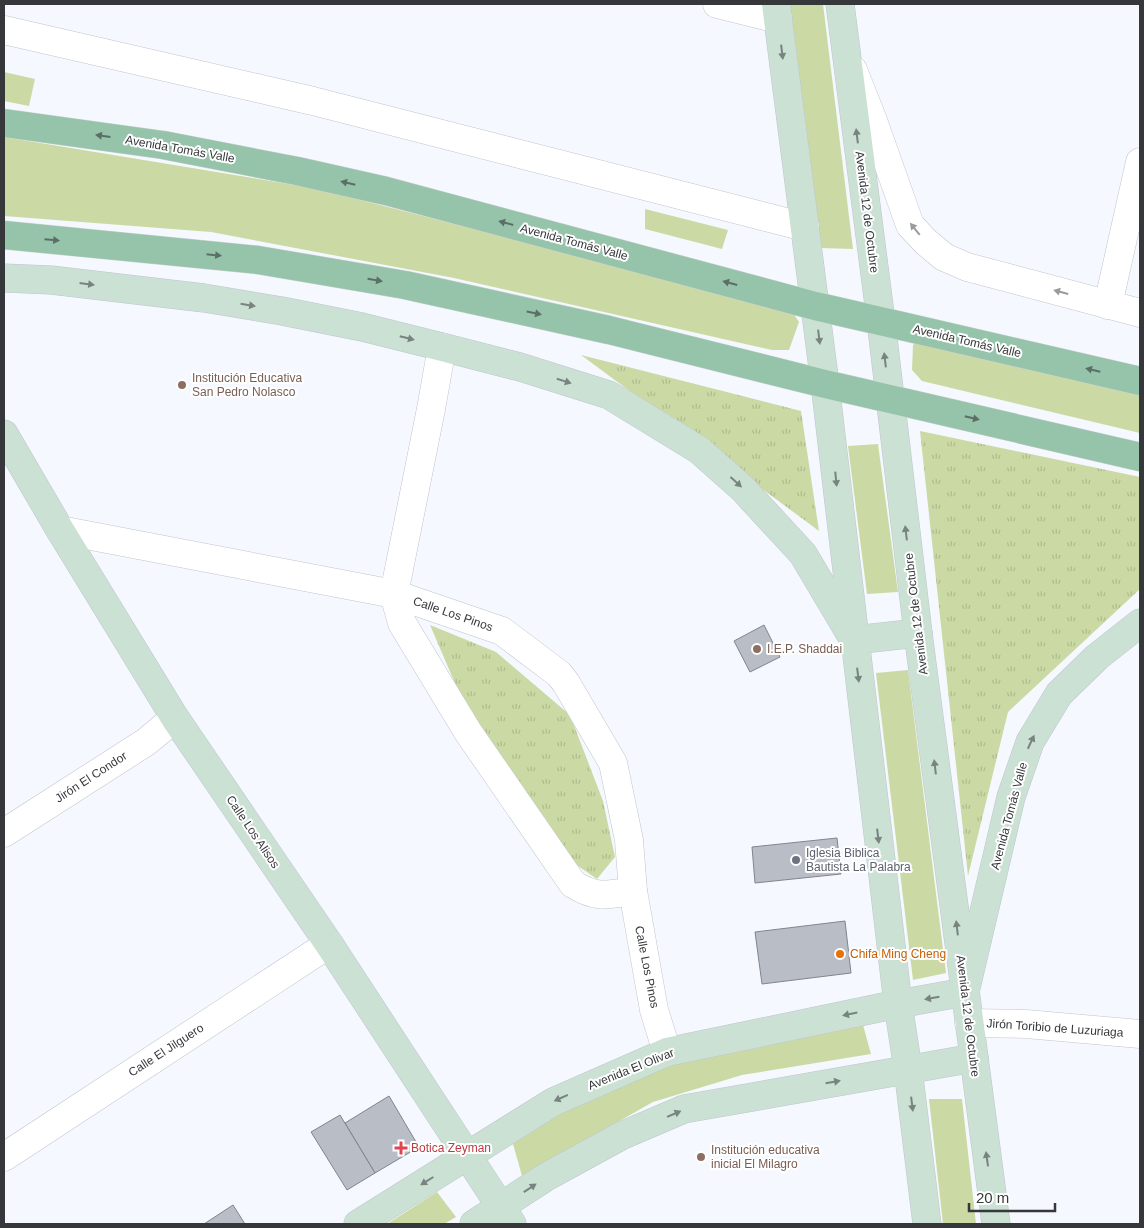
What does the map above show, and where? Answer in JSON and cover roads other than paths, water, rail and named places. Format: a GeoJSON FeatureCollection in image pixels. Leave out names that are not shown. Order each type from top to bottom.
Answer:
{"type":"FeatureCollection","features":[{"type":"Feature","properties":{"kind":"main road","name":"Avenida 12 de Octubre"},"geometry":{"type":"LineString","coordinates":[[840,4],[881,321],[918,633],[996,1224]]}},
{"type":"Feature","properties":{"kind":"main road"},"geometry":{"type":"LineString","coordinates":[[777,11],[816,306],[898,1004],[927,1224]]}},
{"type":"Feature","properties":{"kind":"main road","name":"Avenida Tomás Valle"},"geometry":{"type":"LineString","coordinates":[[4,123],[164,145],[377,189],[816,306],[1140,381]]}},
{"type":"Feature","properties":{"kind":"main road"},"geometry":{"type":"LineString","coordinates":[[4,236],[258,260],[405,285],[609,330],[825,384],[1140,457]]}},
{"type":"Feature","properties":{"kind":"main road"},"geometry":{"type":"LineString","coordinates":[[4,278],[51,280],[204,298],[282,311],[353,325],[442,347],[609,395],[699,450],[743,489],[803,554],[854,640]]}},
{"type":"Feature","properties":{"kind":"main road","name":"Calle Los Alisos"},"geometry":{"type":"LineString","coordinates":[[4,434],[60,530],[175,718],[329,944],[507,1216]]}},
{"type":"Feature","properties":{"kind":"main road","name":"Avenida Tomás Valle"},"geometry":{"type":"LineString","coordinates":[[965,992],[1011,797],[1030,742],[1059,694],[1097,657],[1140,624]]}},
{"type":"Feature","properties":{"kind":"main road"},"geometry":{"type":"LineString","coordinates":[[854,640],[918,633]]}},
{"type":"Feature","properties":{"kind":"main road","name":"Avenida El Olivar"},"geometry":{"type":"LineString","coordinates":[[358,1224],[554,1102],[667,1052],[965,992]]}},
{"type":"Feature","properties":{"kind":"main road"},"geometry":{"type":"LineString","coordinates":[[474,1224],[507,1216],[546,1178],[621,1136],[684,1109],[974,1058]]}},
{"type":"Feature","properties":{"kind":"street"},"geometry":{"type":"LineString","coordinates":[[717,4],[777,11]]}},
{"type":"Feature","properties":{"kind":"street"},"geometry":{"type":"LineString","coordinates":[[4,30],[313,101],[805,227]]}},
{"type":"Feature","properties":{"kind":"street"},"geometry":{"type":"LineString","coordinates":[[847,56],[872,118],[910,225],[926,242],[944,257],[967,267],[1140,313]]}},
{"type":"Feature","properties":{"kind":"street"},"geometry":{"type":"LineString","coordinates":[[1108,305],[1140,162]]}},
{"type":"Feature","properties":{"kind":"street"},"geometry":{"type":"LineString","coordinates":[[442,347],[394,594],[402,623],[468,732],[573,884],[586,893],[602,896],[633,891]]}},
{"type":"Feature","properties":{"kind":"street","name":"Calle Los Pinos"},"geometry":{"type":"LineString","coordinates":[[60,530],[394,594],[502,631],[559,674],[566,682],[613,763],[629,840],[633,891],[654,1010],[667,1052]]}},
{"type":"Feature","properties":{"kind":"street","name":"Jirón El Condor"},"geometry":{"type":"LineString","coordinates":[[4,833],[146,742],[175,718]]}},
{"type":"Feature","properties":{"kind":"street","name":"Calle El Jilguero"},"geometry":{"type":"LineString","coordinates":[[4,1157],[329,944]]}},
{"type":"Feature","properties":{"kind":"street","name":"Jirón Toribio de Luzuriaga"},"geometry":{"type":"LineString","coordinates":[[969,1023],[1026,1024],[1140,1034]]}},
{"type":"Feature","properties":{"kind":"place","name":"Institución Educativa San Pedro Nolasco"},"geometry":{"type":"Point","coordinates":[182,385]}},
{"type":"Feature","properties":{"kind":"place","name":"I.E.P. Shaddai"},"geometry":{"type":"Point","coordinates":[757,649]}},
{"type":"Feature","properties":{"kind":"place","name":"Iglesia Biblica Bautista La Palabra"},"geometry":{"type":"Point","coordinates":[796,860]}},
{"type":"Feature","properties":{"kind":"place","name":"Chifa Ming Cheng"},"geometry":{"type":"Point","coordinates":[840,954]}},
{"type":"Feature","properties":{"kind":"place","name":"Botica Zeyman"},"geometry":{"type":"Point","coordinates":[401,1148]}},
{"type":"Feature","properties":{"kind":"place","name":"Institución educativa inicial El Milagro"},"geometry":{"type":"Point","coordinates":[701,1157]}}]}
